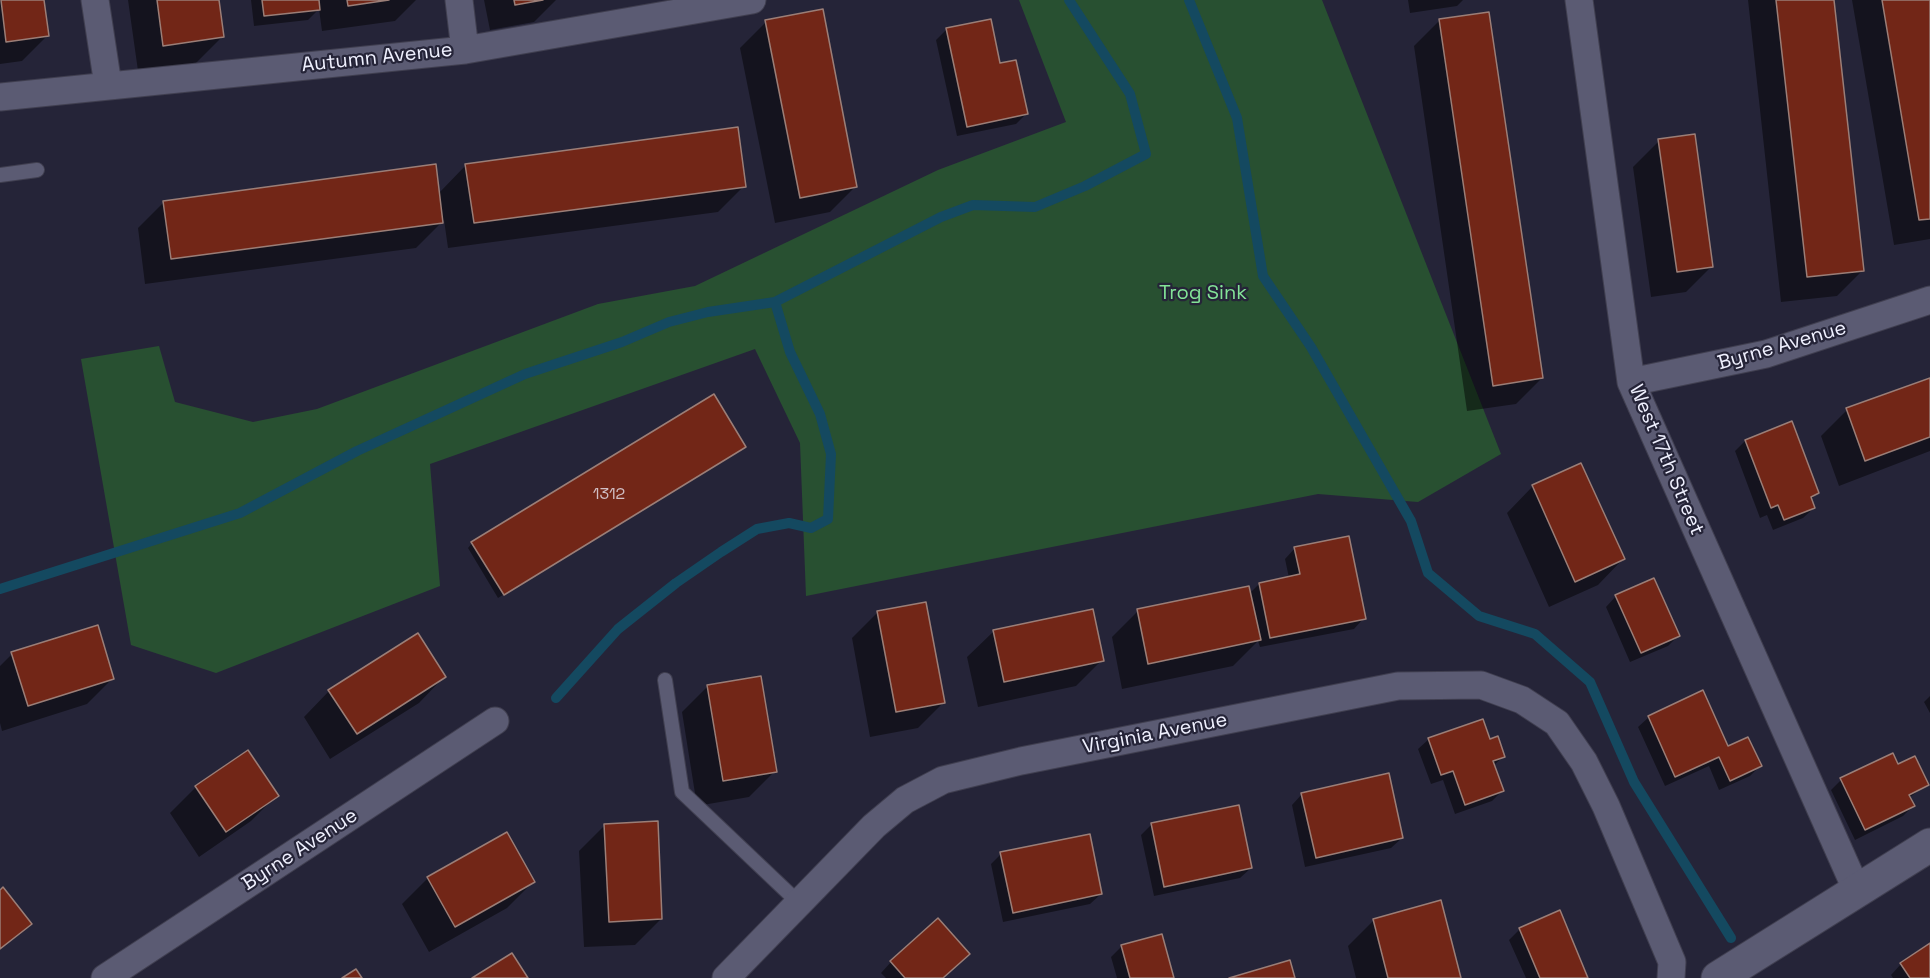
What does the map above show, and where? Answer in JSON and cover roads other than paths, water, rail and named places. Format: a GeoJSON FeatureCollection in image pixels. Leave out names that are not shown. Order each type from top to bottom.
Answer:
{"type":"FeatureCollection","features":[{"type":"Feature","properties":{"kind":"street"},"geometry":{"type":"LineString","coordinates":[[95,0],[108,85]]}},
{"type":"Feature","properties":{"kind":"street"},"geometry":{"type":"LineString","coordinates":[[459,0],[465,50]]}},
{"type":"Feature","properties":{"kind":"street","name":"Autumn Avenue"},"geometry":{"type":"LineString","coordinates":[[0,97],[465,50],[752,0]]}},
{"type":"Feature","properties":{"kind":"street","name":"West 17th Street"},"geometry":{"type":"LineString","coordinates":[[1579,0],[1631,382],[1857,891]]}},
{"type":"Feature","properties":{"kind":"street","name":"Byrne Avenue"},"geometry":{"type":"LineString","coordinates":[[1631,382],[1766,354],[1930,300]]}},
{"type":"Feature","properties":{"kind":"street","name":"Virginia Avenue"},"geometry":{"type":"LineString","coordinates":[[726,978],[874,826],[905,800],[943,780],[1021,761],[1398,686],[1481,685],[1522,700],[1557,723],[1584,762],[1606,806],[1672,962],[1671,978]]}},
{"type":"Feature","properties":{"kind":"street","name":"Byrne Avenue"},"geometry":{"type":"LineString","coordinates":[[110,976],[495,721]]}},
{"type":"Feature","properties":{"kind":"street"},"geometry":{"type":"LineString","coordinates":[[1718,978],[1930,845]]}},
{"type":"Feature","properties":{"kind":"lane"},"geometry":{"type":"LineString","coordinates":[[0,175],[37,170]]}},
{"type":"Feature","properties":{"kind":"lane"},"geometry":{"type":"LineString","coordinates":[[665,680],[682,792],[799,903]]}},
{"type":"Feature","properties":{"kind":"waterway"},"geometry":{"type":"LineString","coordinates":[[556,698],[618,629],[676,583],[721,552],[757,529],[789,523],[811,528],[828,519],[831,454],[820,414],[790,352],[775,302],[941,217],[973,205],[1035,207],[1085,186],[1146,154],[1130,94],[1069,0]]}},
{"type":"Feature","properties":{"kind":"waterway"},"geometry":{"type":"LineString","coordinates":[[1189,0],[1237,118],[1263,276],[1311,347],[1411,521],[1428,573],[1479,616],[1535,634],[1590,682],[1634,782],[1731,938]]}},
{"type":"Feature","properties":{"kind":"waterway"},"geometry":{"type":"LineString","coordinates":[[0,589],[240,513],[357,451],[525,374],[622,342],[669,322],[708,312],[775,302]]}},
{"type":"Feature","properties":{"kind":"park label","name":"Trog Sink"},"geometry":{"type":"Point","coordinates":[1203,294]}}]}
